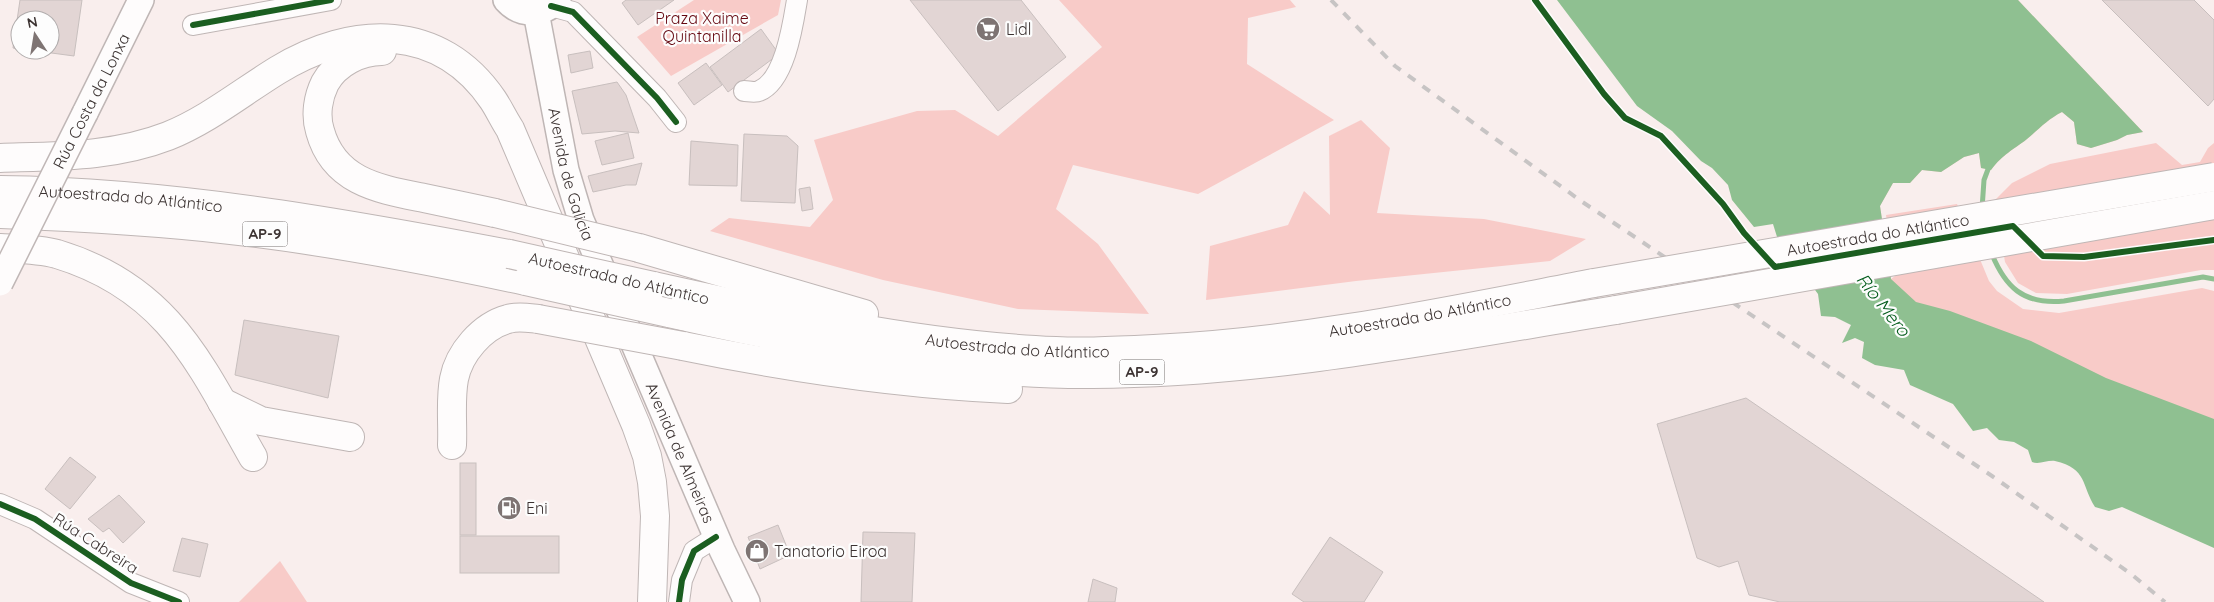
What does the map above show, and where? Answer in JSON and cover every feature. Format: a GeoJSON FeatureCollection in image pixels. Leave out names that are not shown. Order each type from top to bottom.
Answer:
{"type":"FeatureCollection","features":[{"type":"Feature","properties":{"kind":"highway"},"geometry":{"type":"LineString","coordinates":[[0,158],[96,154],[138,147],[197,122],[280,68],[318,50],[360,38],[388,37],[415,42],[444,55],[468,72],[492,99],[510,129],[636,424],[652,482],[655,516],[652,602]]}},
{"type":"Feature","properties":{"kind":"highway"},"geometry":{"type":"LineString","coordinates":[[638,602],[642,516],[637,477],[629,445],[617,412],[490,120],[472,95],[451,75],[426,60],[402,52],[380,50],[357,56],[338,66],[325,83],[318,103],[318,125],[324,146],[338,164],[358,180],[380,189],[495,213],[638,248],[900,324],[938,342]]}},
{"type":"Feature","properties":{"kind":"highway","name":"Autoestrada do Atlántico"},"geometry":{"type":"LineString","coordinates":[[0,190],[60,192],[195,203],[362,226],[509,254],[759,310],[875,332],[938,342],[1036,351],[1108,351],[1199,347],[1372,326],[1594,283],[2214,177]]}},
{"type":"Feature","properties":{"kind":"highway","name":"Autoestrada do Atlántico"},"geometry":{"type":"LineString","coordinates":[[0,214],[143,221],[240,231],[409,256],[766,335],[888,357],[988,370],[1090,374],[1181,371],[1292,361],[1616,310],[2214,205]]}},
{"type":"Feature","properties":{"kind":"highway"},"geometry":{"type":"LineString","coordinates":[[0,248],[56,254],[96,269],[131,289],[154,307],[184,339],[253,457]]}},
{"type":"Feature","properties":{"kind":"highway"},"geometry":{"type":"LineString","coordinates":[[452,445],[454,379],[461,359],[474,339],[491,327],[507,319],[521,317],[848,374],[949,386],[1010,390],[1117,388],[1181,371]]}},
{"type":"Feature","properties":{"kind":"highway"},"geometry":{"type":"LineString","coordinates":[[222,402],[261,421],[350,437]]}},
{"type":"Feature","properties":{"kind":"main road","name":"Rúa Costa da Lonxa"},"geometry":{"type":"LineString","coordinates":[[0,283],[142,0]]}},
{"type":"Feature","properties":{"kind":"main road"},"geometry":{"type":"LineString","coordinates":[[506,0],[519,10],[558,6]]}},
{"type":"Feature","properties":{"kind":"main road","name":"Avenida de Galicia"},"geometry":{"type":"LineString","coordinates":[[558,6],[566,170],[580,220],[640,358]]}},
{"type":"Feature","properties":{"kind":"main road","name":"Avenida de Almeiras"},"geometry":{"type":"LineString","coordinates":[[640,358],[716,537],[747,602]]}},
{"type":"Feature","properties":{"kind":"street"},"geometry":{"type":"LineString","coordinates":[[193,25],[290,3],[331,0]]}},
{"type":"Feature","properties":{"kind":"street"},"geometry":{"type":"LineString","coordinates":[[744,91],[758,92],[768,84],[780,67],[788,46],[797,0]]}},
{"type":"Feature","properties":{"kind":"street"},"geometry":{"type":"LineString","coordinates":[[558,6],[657,98],[676,122]]}},
{"type":"Feature","properties":{"kind":"street","name":"Rúa Cabreira"},"geometry":{"type":"LineString","coordinates":[[0,504],[35,518],[132,584],[179,602]]}},
{"type":"Feature","properties":{"kind":"street"},"geometry":{"type":"LineString","coordinates":[[680,602],[682,580],[694,551],[716,537]]}},
{"type":"Feature","properties":{"kind":"green space","name":"Praza Xaime Quintanilla"},"geometry":{"type":"Polygon","coordinates":[[[694,0],[781,0],[778,15],[671,76],[637,37],[694,0]]]}},
{"type":"Feature","properties":{"kind":"green space"},"geometry":{"type":"Polygon","coordinates":[[[1059,0],[1290,0],[1296,7],[1248,18],[1247,64],[1334,120],[1198,194],[1073,165],[1056,209],[1098,244],[1149,314],[1018,309],[883,280],[710,231],[729,218],[810,227],[833,200],[814,140],[917,111],[955,110],[998,136],[1102,47],[1059,0]]]}},
{"type":"Feature","properties":{"kind":"green space"},"geometry":{"type":"Polygon","coordinates":[[[2018,0],[2143,132],[2127,135],[2091,148],[2077,144],[2074,122],[2062,112],[2004,156],[1991,170],[1981,168],[1979,153],[1964,157],[1941,172],[1922,170],[1910,183],[1893,183],[1880,206],[1891,279],[1895,276],[1886,215],[1957,204],[1989,281],[1997,291],[2023,309],[2059,313],[2202,288],[2214,291],[2214,432],[1913,315],[1852,221],[2018,0]]]}},
{"type":"Feature","properties":{"kind":"green space"},"geometry":{"type":"Polygon","coordinates":[[[1361,120],[1390,148],[1377,213],[1484,219],[1586,239],[1550,261],[1356,281],[1206,300],[1210,246],[1288,225],[1304,191],[1330,215],[1329,136],[1361,120]]]}},
{"type":"Feature","properties":{"kind":"green space"},"geometry":{"type":"Polygon","coordinates":[[[2156,143],[2182,165],[2200,162],[2208,148],[2214,143],[2214,270],[2201,270],[2067,294],[2036,293],[2018,283],[2005,262],[1995,200],[2012,183],[2050,164],[2156,143]]]}},
{"type":"Feature","properties":{"kind":"green space"},"geometry":{"type":"Polygon","coordinates":[[[280,561],[307,602],[239,602],[280,561]]]}},
{"type":"Feature","properties":{"kind":"water","name":"Río Mero"},"geometry":{"type":"Polygon","coordinates":[[[1557,0],[2018,0],[2143,132],[2127,135],[2091,148],[2077,144],[2074,122],[2062,112],[2004,156],[1991,170],[1981,168],[1979,153],[1964,157],[1941,172],[1922,170],[1910,183],[1893,183],[1880,206],[1891,279],[1916,302],[1950,311],[2031,341],[2106,378],[2214,419],[2214,548],[2122,507],[2109,511],[2095,507],[2082,479],[2073,468],[2055,461],[2032,462],[2028,450],[2014,442],[1999,440],[1987,428],[1973,431],[1953,404],[1910,385],[1904,370],[1875,365],[1862,358],[1864,342],[1855,338],[1842,343],[1851,325],[1835,317],[1821,316],[1818,294],[1778,240],[1773,224],[1754,227],[1732,200],[1728,185],[1712,168],[1701,161],[1672,131],[1637,106],[1557,0]]]}},
{"type":"Feature","properties":{"kind":"building"},"geometry":{"type":"Polygon","coordinates":[[[20,0],[82,0],[74,56],[60,54],[60,10],[19,10],[20,0]]]}},
{"type":"Feature","properties":{"kind":"building"},"geometry":{"type":"Polygon","coordinates":[[[626,0],[674,0],[638,25],[622,3],[626,0]]]}},
{"type":"Feature","properties":{"kind":"building","name":"Lidl"},"geometry":{"type":"Polygon","coordinates":[[[910,0],[1021,0],[1066,57],[998,111],[910,0]]]}},
{"type":"Feature","properties":{"kind":"building"},"geometry":{"type":"Polygon","coordinates":[[[2102,0],[2194,0],[2214,20],[2214,99],[2208,106],[2102,0]]]}},
{"type":"Feature","properties":{"kind":"building"},"geometry":{"type":"Polygon","coordinates":[[[761,29],[779,54],[728,92],[710,67],[761,29]]]}},
{"type":"Feature","properties":{"kind":"building"},"geometry":{"type":"Polygon","coordinates":[[[590,51],[593,68],[571,73],[568,55],[590,51]]]}},
{"type":"Feature","properties":{"kind":"building"},"geometry":{"type":"Polygon","coordinates":[[[706,63],[722,85],[694,105],[678,83],[706,63]]]}},
{"type":"Feature","properties":{"kind":"building"},"geometry":{"type":"Polygon","coordinates":[[[617,82],[626,95],[639,133],[615,131],[582,134],[572,91],[617,82]]]}},
{"type":"Feature","properties":{"kind":"building"},"geometry":{"type":"Polygon","coordinates":[[[628,133],[634,158],[602,165],[595,141],[628,133]]]}},
{"type":"Feature","properties":{"kind":"building"},"geometry":{"type":"Polygon","coordinates":[[[744,134],[787,136],[798,146],[795,203],[741,201],[744,134]]]}},
{"type":"Feature","properties":{"kind":"building"},"geometry":{"type":"Polygon","coordinates":[[[691,141],[738,145],[737,186],[689,185],[691,141]]]}},
{"type":"Feature","properties":{"kind":"building"},"geometry":{"type":"Polygon","coordinates":[[[642,163],[636,185],[626,185],[593,192],[588,176],[642,163]]]}},
{"type":"Feature","properties":{"kind":"building"},"geometry":{"type":"Polygon","coordinates":[[[810,187],[813,209],[802,211],[799,189],[810,187]]]}},
{"type":"Feature","properties":{"kind":"building"},"geometry":{"type":"Polygon","coordinates":[[[244,320],[339,336],[328,398],[235,375],[244,320]]]}},
{"type":"Feature","properties":{"kind":"building"},"geometry":{"type":"Polygon","coordinates":[[[1746,398],[2044,602],[1780,602],[1749,595],[1738,561],[1719,567],[1697,558],[1657,424],[1746,398]]]}},
{"type":"Feature","properties":{"kind":"building"},"geometry":{"type":"Polygon","coordinates":[[[70,457],[96,477],[70,509],[45,489],[70,457]]]}},
{"type":"Feature","properties":{"kind":"building"},"geometry":{"type":"Polygon","coordinates":[[[460,463],[476,463],[476,535],[460,535],[460,463]]]}},
{"type":"Feature","properties":{"kind":"building"},"geometry":{"type":"Polygon","coordinates":[[[119,495],[145,522],[123,543],[109,528],[103,532],[88,519],[119,495]]]}},
{"type":"Feature","properties":{"kind":"building"},"geometry":{"type":"Polygon","coordinates":[[[778,525],[790,555],[760,569],[748,537],[778,525]]]}},
{"type":"Feature","properties":{"kind":"building"},"geometry":{"type":"Polygon","coordinates":[[[863,532],[915,533],[912,602],[861,602],[863,532]]]}},
{"type":"Feature","properties":{"kind":"building"},"geometry":{"type":"Polygon","coordinates":[[[460,536],[559,536],[559,573],[460,573],[460,536]]]}},
{"type":"Feature","properties":{"kind":"building"},"geometry":{"type":"Polygon","coordinates":[[[1330,537],[1383,572],[1364,602],[1304,602],[1292,594],[1330,537]]]}},
{"type":"Feature","properties":{"kind":"building"},"geometry":{"type":"Polygon","coordinates":[[[182,538],[208,544],[200,577],[173,571],[182,538]]]}},
{"type":"Feature","properties":{"kind":"building"},"geometry":{"type":"Polygon","coordinates":[[[1093,579],[1117,588],[1115,602],[1088,602],[1093,579]]]}},
{"type":"Feature","properties":{"kind":"waterway"},"geometry":{"type":"LineString","coordinates":[[1982,209],[1984,180],[1990,164]]}},
{"type":"Feature","properties":{"kind":"waterway"},"geometry":{"type":"LineString","coordinates":[[1991,252],[1996,264],[2009,284],[2017,291],[2037,300],[2064,301],[2203,277],[2214,279]]}},
{"type":"Feature","properties":{"kind":"railway"},"geometry":{"type":"LineString","coordinates":[[1331,0],[1395,66],[1581,201],[1992,476],[2131,574],[2165,602]]}},
{"type":"Feature","properties":{"kind":"cycle path"},"geometry":{"type":"LineString","coordinates":[[193,25],[331,0]]}},
{"type":"Feature","properties":{"kind":"cycle path"},"geometry":{"type":"LineString","coordinates":[[1535,0],[1604,94],[1625,118],[1661,136],[1723,204],[1744,233],[1775,267],[2013,226],[2043,256],[2084,257],[2214,240]]}},
{"type":"Feature","properties":{"kind":"cycle path"},"geometry":{"type":"LineString","coordinates":[[551,6],[573,12],[657,98],[676,122]]}},
{"type":"Feature","properties":{"kind":"cycle path"},"geometry":{"type":"LineString","coordinates":[[0,504],[35,519],[131,583],[179,602]]}},
{"type":"Feature","properties":{"kind":"cycle path"},"geometry":{"type":"LineString","coordinates":[[679,602],[682,580],[694,551],[716,537]]}},
{"type":"Feature","properties":{"kind":"place","name":"Lidl"},"geometry":{"type":"Point","coordinates":[988,29]}},
{"type":"Feature","properties":{"kind":"place","name":"Eni"},"geometry":{"type":"Point","coordinates":[509,508]}},
{"type":"Feature","properties":{"kind":"place","name":"Tanatorio Eiroa"},"geometry":{"type":"Point","coordinates":[757,551]}}]}
